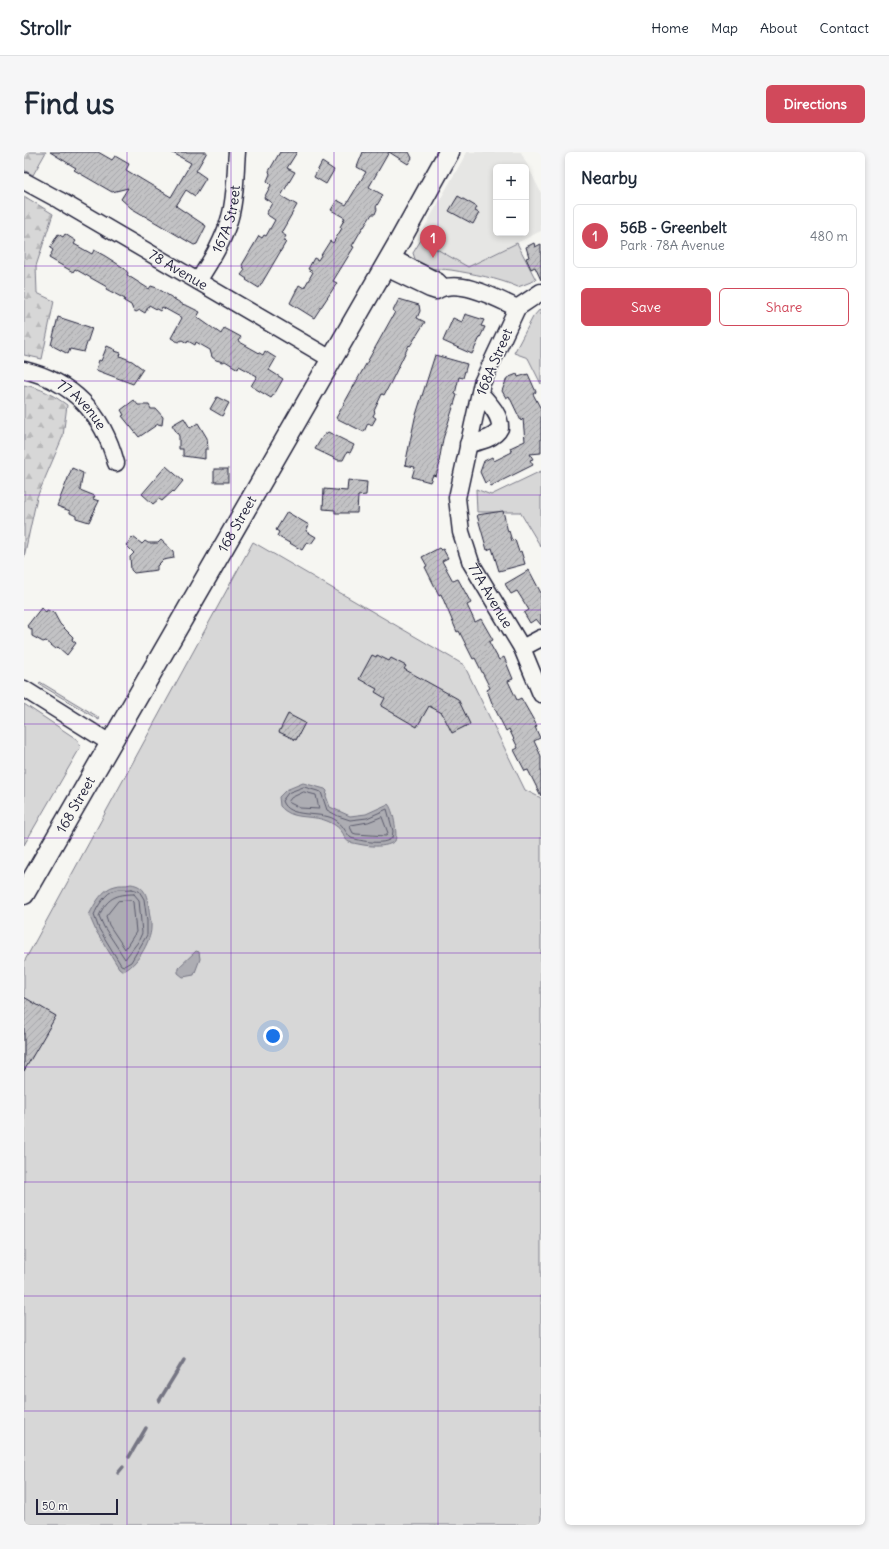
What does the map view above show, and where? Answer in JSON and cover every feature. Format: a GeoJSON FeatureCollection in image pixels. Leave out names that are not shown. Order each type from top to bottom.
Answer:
{"type":"FeatureCollection","features":[{"type":"Feature","properties":{"kind":"main road","name":"168 Street"},"geometry":{"type":"LineString","coordinates":[[24,894],[449,152]]}},
{"type":"Feature","properties":{"kind":"street","name":"167A Street"},"geometry":{"type":"LineString","coordinates":[[198,281],[220,243],[230,218],[234,196],[237,152]]}},
{"type":"Feature","properties":{"kind":"street","name":"78 Avenue"},"geometry":{"type":"LineString","coordinates":[[24,182],[331,359]]}},
{"type":"Feature","properties":{"kind":"street"},"geometry":{"type":"LineString","coordinates":[[387,262],[437,281],[443,286],[478,291],[517,308],[541,292]]}},
{"type":"Feature","properties":{"kind":"street","name":"168A Street"},"geometry":{"type":"LineString","coordinates":[[457,493],[482,383],[517,308]]}},
{"type":"Feature","properties":{"kind":"street","name":"77 Avenue"},"geometry":{"type":"LineString","coordinates":[[24,370],[51,378],[63,385],[82,400],[96,416],[104,429],[111,443],[116,463]]}},
{"type":"Feature","properties":{"kind":"street"},"geometry":{"type":"LineString","coordinates":[[468,444],[482,441],[496,434],[500,428],[499,420],[491,405],[480,393]]}},
{"type":"Feature","properties":{"kind":"street","name":"77A Avenue"},"geometry":{"type":"LineString","coordinates":[[457,493],[459,522],[466,553],[522,648],[541,694]]}},
{"type":"Feature","properties":{"kind":"street"},"geometry":{"type":"LineString","coordinates":[[522,648],[541,638]]}},
{"type":"Feature","properties":{"kind":"street"},"geometry":{"type":"LineString","coordinates":[[24,688],[110,743]]}},
{"type":"Feature","properties":{"kind":"shaded area"},"geometry":{"type":"Polygon","coordinates":[[[467,152],[521,152],[527,164],[493,164],[493,236],[529,236],[529,168],[541,193],[541,231],[468,267],[418,239],[467,152]]]}},
{"type":"Feature","properties":{"kind":"green space"},"geometry":{"type":"Polygon","coordinates":[[[24,152],[46,152],[33,175],[24,170],[24,152]]]}},
{"type":"Feature","properties":{"kind":"green space"},"geometry":{"type":"Polygon","coordinates":[[[24,196],[53,214],[36,266],[37,293],[54,301],[42,359],[24,355],[24,196]]]}},
{"type":"Feature","properties":{"kind":"green space"},"geometry":{"type":"Polygon","coordinates":[[[421,240],[468,267],[517,243],[536,280],[518,287],[485,277],[451,270],[426,267],[416,262],[413,253],[421,240]]]}},
{"type":"Feature","properties":{"kind":"green space"},"geometry":{"type":"Polygon","coordinates":[[[541,308],[541,384],[528,358],[514,353],[533,317],[541,308]]]}},
{"type":"Feature","properties":{"kind":"green space"},"geometry":{"type":"Polygon","coordinates":[[[24,385],[47,392],[67,405],[63,436],[37,497],[24,557],[24,385]]]}},
{"type":"Feature","properties":{"kind":"green space"},"geometry":{"type":"Polygon","coordinates":[[[541,471],[541,547],[520,512],[477,512],[476,489],[491,495],[541,471]]]}},
{"type":"Feature","properties":{"kind":"green space"},"geometry":{"type":"Polygon","coordinates":[[[253,542],[464,665],[525,790],[541,798],[541,1525],[24,1525],[24,962],[253,542]]]}},
{"type":"Feature","properties":{"kind":"green space"},"geometry":{"type":"Polygon","coordinates":[[[40,682],[100,718],[99,720],[39,684],[40,682]]]}},
{"type":"Feature","properties":{"kind":"green space"},"geometry":{"type":"Polygon","coordinates":[[[24,704],[78,740],[80,748],[24,845],[24,704]]]}},
{"type":"Feature","properties":{"kind":"water"},"geometry":{"type":"Polygon","coordinates":[[[303,783],[325,789],[327,791],[326,796],[330,807],[350,816],[366,814],[388,804],[392,811],[396,833],[395,841],[390,844],[379,846],[349,842],[346,840],[339,828],[329,822],[321,819],[290,814],[285,811],[280,806],[279,797],[286,790],[303,783]]]}},
{"type":"Feature","properties":{"kind":"water"},"geometry":{"type":"Polygon","coordinates":[[[131,884],[140,887],[145,893],[151,928],[146,946],[142,953],[128,969],[123,971],[119,968],[96,931],[89,915],[99,898],[111,887],[131,884]]]}},
{"type":"Feature","properties":{"kind":"water"},"geometry":{"type":"Polygon","coordinates":[[[196,951],[199,952],[200,959],[194,975],[183,977],[178,973],[178,968],[196,951]]]}},
{"type":"Feature","properties":{"kind":"building"},"geometry":{"type":"Polygon","coordinates":[[[50,152],[98,152],[112,160],[115,156],[129,164],[126,170],[171,197],[191,163],[171,152],[207,152],[196,171],[206,178],[195,196],[186,190],[176,206],[206,226],[197,244],[194,245],[131,208],[121,199],[128,188],[112,192],[74,170],[76,168],[50,152]]]}},
{"type":"Feature","properties":{"kind":"building"},"geometry":{"type":"Polygon","coordinates":[[[280,152],[297,152],[287,168],[295,172],[281,196],[297,205],[281,233],[286,236],[283,241],[286,242],[259,288],[241,275],[245,270],[242,265],[259,236],[262,238],[264,235],[266,236],[275,220],[266,214],[272,203],[264,198],[271,185],[267,181],[270,174],[269,171],[280,152]]]}},
{"type":"Feature","properties":{"kind":"building"},"geometry":{"type":"Polygon","coordinates":[[[363,152],[389,152],[369,187],[383,195],[376,207],[377,209],[375,214],[372,214],[363,227],[352,246],[354,247],[333,281],[337,283],[314,318],[290,303],[299,285],[304,288],[313,272],[308,269],[314,258],[318,260],[330,241],[333,243],[342,228],[340,227],[345,218],[331,210],[337,200],[346,205],[366,172],[357,167],[363,152]]]}},
{"type":"Feature","properties":{"kind":"building"},"geometry":{"type":"Polygon","coordinates":[[[389,152],[409,152],[412,158],[408,164],[389,152]]]}},
{"type":"Feature","properties":{"kind":"building"},"geometry":{"type":"Polygon","coordinates":[[[322,162],[334,170],[326,184],[314,177],[322,162]]]}},
{"type":"Feature","properties":{"kind":"building"},"geometry":{"type":"Polygon","coordinates":[[[458,196],[477,207],[475,211],[479,213],[473,224],[449,211],[458,196]]]}},
{"type":"Feature","properties":{"kind":"building"},"geometry":{"type":"Polygon","coordinates":[[[58,234],[63,237],[65,234],[76,241],[74,244],[92,254],[94,250],[105,256],[124,268],[128,273],[127,275],[149,289],[151,286],[157,288],[182,304],[200,312],[197,317],[221,334],[224,328],[241,337],[238,341],[263,355],[265,351],[276,358],[269,370],[283,379],[275,393],[271,398],[251,386],[257,376],[239,366],[238,369],[225,361],[223,362],[216,360],[212,357],[210,350],[196,342],[195,345],[188,341],[187,343],[182,340],[178,342],[171,338],[182,318],[162,307],[160,311],[149,305],[145,313],[140,310],[136,312],[133,310],[131,305],[124,301],[125,299],[106,289],[107,287],[75,269],[73,272],[49,258],[53,250],[50,248],[58,234]]]}},
{"type":"Feature","properties":{"kind":"building"},"geometry":{"type":"Polygon","coordinates":[[[534,243],[535,247],[541,244],[541,280],[535,267],[531,269],[526,258],[529,257],[526,247],[534,243]]]}},
{"type":"Feature","properties":{"kind":"building"},"geometry":{"type":"Polygon","coordinates":[[[399,299],[419,305],[420,311],[417,318],[425,322],[410,346],[409,345],[384,395],[382,394],[374,411],[373,416],[376,418],[372,425],[368,423],[364,432],[336,418],[395,312],[393,311],[399,299]]]}},
{"type":"Feature","properties":{"kind":"building"},"geometry":{"type":"Polygon","coordinates":[[[465,314],[484,320],[481,326],[485,327],[472,354],[443,341],[453,318],[462,322],[465,314]]]}},
{"type":"Feature","properties":{"kind":"building"},"geometry":{"type":"Polygon","coordinates":[[[58,317],[92,328],[84,352],[70,349],[68,354],[51,345],[58,317]]]}},
{"type":"Feature","properties":{"kind":"building"},"geometry":{"type":"Polygon","coordinates":[[[107,346],[121,353],[120,356],[132,361],[143,369],[133,384],[96,370],[99,360],[101,361],[107,346]]]}},
{"type":"Feature","properties":{"kind":"building"},"geometry":{"type":"Polygon","coordinates":[[[435,355],[467,364],[463,378],[459,377],[455,394],[457,395],[443,439],[440,463],[436,476],[433,475],[430,482],[412,477],[415,467],[405,465],[415,418],[435,355]]]}},
{"type":"Feature","properties":{"kind":"building"},"geometry":{"type":"Polygon","coordinates":[[[517,374],[518,377],[528,374],[536,392],[533,394],[541,409],[541,453],[530,454],[533,459],[530,460],[533,465],[491,486],[489,481],[485,483],[480,472],[484,461],[492,457],[494,461],[512,452],[510,448],[525,441],[523,419],[521,421],[509,396],[506,398],[502,391],[507,378],[517,374]]]}},
{"type":"Feature","properties":{"kind":"building"},"geometry":{"type":"Polygon","coordinates":[[[217,397],[229,403],[222,416],[210,409],[217,397]]]}},
{"type":"Feature","properties":{"kind":"building"},"geometry":{"type":"Polygon","coordinates":[[[134,400],[138,405],[149,405],[151,409],[156,409],[163,417],[162,425],[158,424],[139,437],[122,416],[124,415],[121,410],[134,400]]]}},
{"type":"Feature","properties":{"kind":"building"},"geometry":{"type":"Polygon","coordinates":[[[184,418],[190,428],[198,423],[207,438],[208,449],[205,449],[205,459],[183,456],[183,449],[179,449],[179,436],[172,425],[184,418]]]}},
{"type":"Feature","properties":{"kind":"building"},"geometry":{"type":"Polygon","coordinates":[[[328,432],[354,445],[350,453],[347,452],[343,460],[338,460],[315,449],[323,436],[328,432]]]}},
{"type":"Feature","properties":{"kind":"building"},"geometry":{"type":"Polygon","coordinates":[[[166,466],[183,481],[174,492],[173,491],[162,501],[159,499],[153,504],[142,494],[166,466]]]}},
{"type":"Feature","properties":{"kind":"building"},"geometry":{"type":"Polygon","coordinates":[[[72,468],[83,473],[80,490],[95,496],[93,499],[99,501],[89,522],[76,518],[76,516],[70,513],[70,511],[57,506],[72,468]]]}},
{"type":"Feature","properties":{"kind":"building"},"geometry":{"type":"Polygon","coordinates":[[[214,469],[228,469],[228,482],[214,482],[214,469]]]}},
{"type":"Feature","properties":{"kind":"building"},"geometry":{"type":"Polygon","coordinates":[[[348,480],[367,482],[366,495],[358,496],[357,513],[335,513],[335,510],[323,509],[324,489],[347,491],[348,480]]]}},
{"type":"Feature","properties":{"kind":"building"},"geometry":{"type":"Polygon","coordinates":[[[503,511],[508,532],[509,531],[512,541],[515,540],[519,552],[521,551],[525,564],[499,571],[492,548],[487,550],[477,515],[503,511]]]}},
{"type":"Feature","properties":{"kind":"building"},"geometry":{"type":"Polygon","coordinates":[[[287,512],[309,525],[306,531],[316,537],[311,544],[307,542],[302,550],[277,536],[279,532],[276,530],[287,512]]]}},
{"type":"Feature","properties":{"kind":"building"},"geometry":{"type":"Polygon","coordinates":[[[133,537],[142,544],[145,541],[148,543],[158,543],[161,540],[173,551],[174,558],[163,560],[157,566],[157,570],[134,573],[131,570],[130,557],[134,553],[126,545],[133,537]]]}},
{"type":"Feature","properties":{"kind":"building"},"geometry":{"type":"Polygon","coordinates":[[[439,548],[441,550],[443,549],[448,558],[442,561],[453,581],[458,579],[471,603],[467,605],[475,622],[481,619],[493,640],[489,642],[499,660],[504,657],[513,679],[508,681],[517,700],[521,698],[537,726],[535,727],[540,738],[534,741],[541,756],[541,796],[528,770],[525,771],[514,750],[518,748],[509,729],[506,731],[492,703],[487,690],[490,688],[475,658],[473,659],[459,631],[457,632],[441,594],[439,595],[425,567],[427,566],[422,557],[439,548]]]}},
{"type":"Feature","properties":{"kind":"building"},"geometry":{"type":"Polygon","coordinates":[[[529,570],[541,593],[541,625],[536,619],[530,623],[524,613],[529,610],[517,591],[511,594],[505,584],[529,570]]]}},
{"type":"Feature","properties":{"kind":"building"},"geometry":{"type":"Polygon","coordinates":[[[41,608],[46,612],[47,610],[54,613],[60,624],[73,637],[72,640],[76,643],[67,655],[58,647],[56,649],[46,641],[43,642],[32,636],[32,630],[27,626],[41,608]]]}},
{"type":"Feature","properties":{"kind":"building"},"geometry":{"type":"Polygon","coordinates":[[[372,655],[376,657],[377,655],[389,661],[391,658],[406,666],[404,669],[458,699],[470,724],[452,733],[442,713],[429,706],[417,727],[381,706],[385,698],[375,692],[377,689],[359,679],[372,655]]]}},
{"type":"Feature","properties":{"kind":"building"},"geometry":{"type":"Polygon","coordinates":[[[288,714],[305,723],[296,740],[279,732],[288,714]]]}},
{"type":"Feature","properties":{"kind":"building"},"geometry":{"type":"Polygon","coordinates":[[[24,997],[56,1016],[24,1071],[24,997]]]}},
{"type":"Feature","properties":{"kind":"waterway"},"geometry":{"type":"LineString","coordinates":[[159,1401],[184,1360]]}},
{"type":"Feature","properties":{"kind":"waterway"},"geometry":{"type":"LineString","coordinates":[[129,1457],[146,1428]]}},
{"type":"Feature","properties":{"kind":"waterway"},"geometry":{"type":"LineString","coordinates":[[118,1473],[123,1467]]}},
{"type":"Feature","properties":{"kind":"place","name":"56B - Greenbelt"},"geometry":{"type":"Point","coordinates":[433,258]}}]}
